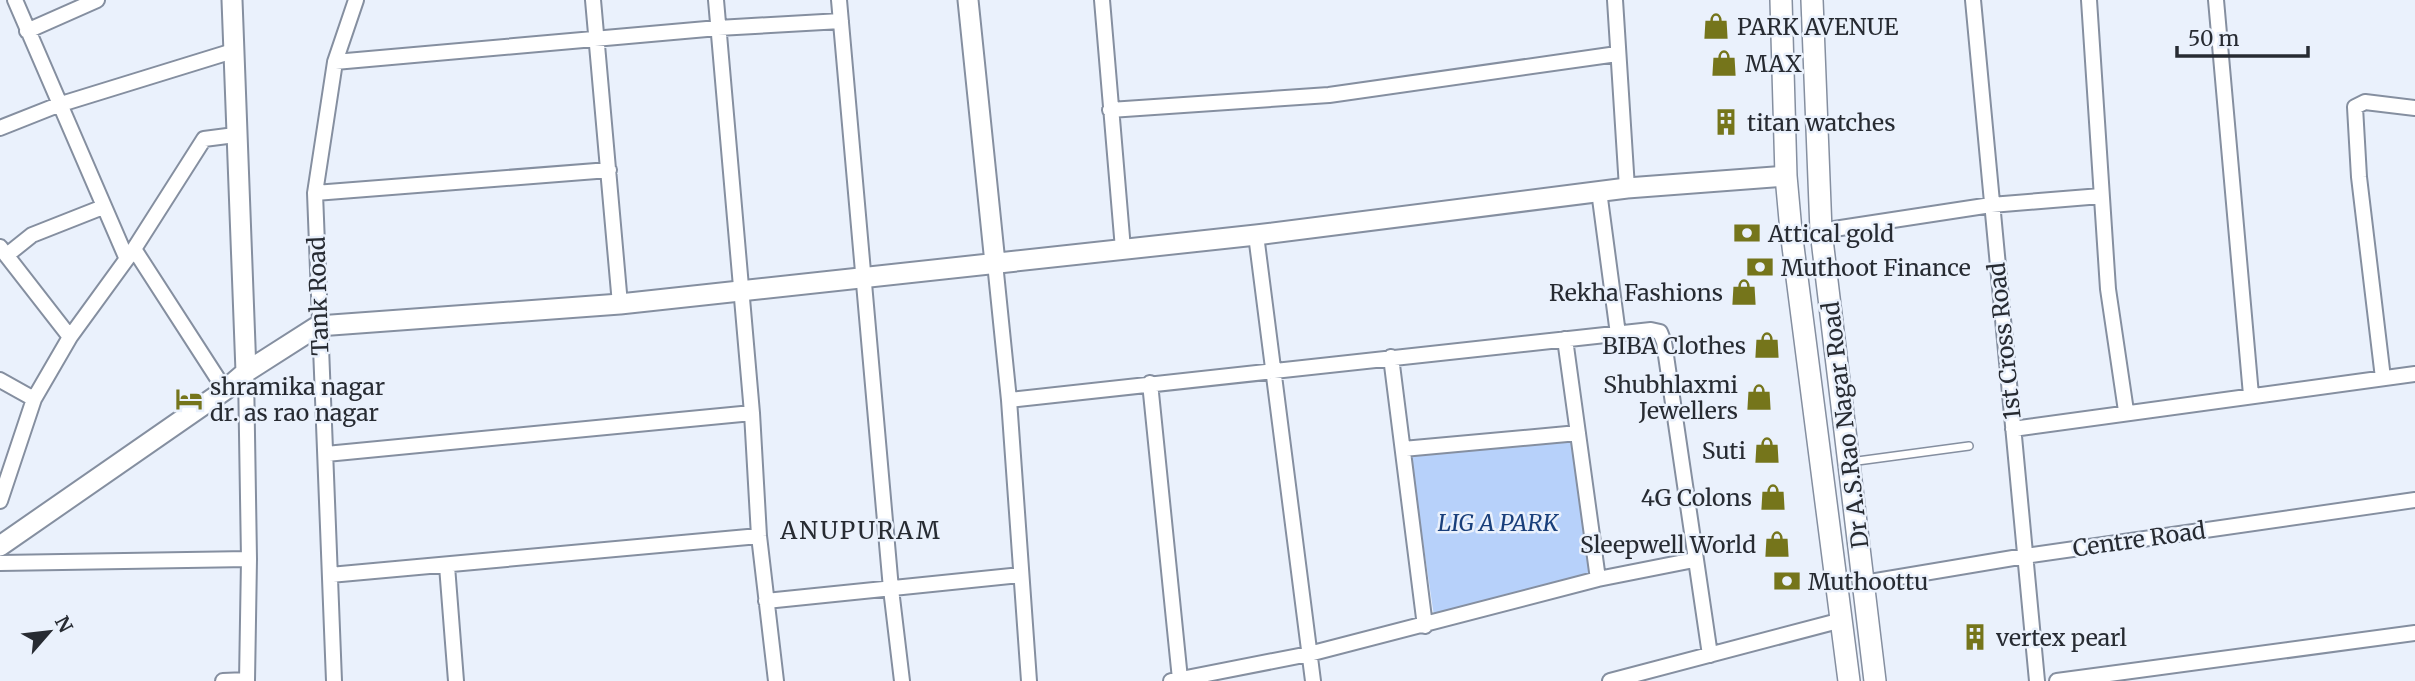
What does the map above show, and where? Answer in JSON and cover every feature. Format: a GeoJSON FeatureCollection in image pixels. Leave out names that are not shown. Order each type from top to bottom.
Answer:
{"type":"FeatureCollection","features":[{"type":"Feature","properties":{"kind":"main road"},"geometry":{"type":"LineString","coordinates":[[1812,4],[1781,4],[1786,176],[1849,681]]}},
{"type":"Feature","properties":{"kind":"main road","name":"Dr A.S.Rao Nagar Road"},"geometry":{"type":"LineString","coordinates":[[1812,4],[1821,231],[1875,681]]}},
{"type":"Feature","properties":{"kind":"street"},"geometry":{"type":"LineString","coordinates":[[15,0],[103,206],[130,253],[225,390]]}},
{"type":"Feature","properties":{"kind":"street"},"geometry":{"type":"LineString","coordinates":[[27,31],[97,0]]}},
{"type":"Feature","properties":{"kind":"street"},"geometry":{"type":"LineString","coordinates":[[223,681],[247,681],[249,559],[246,372],[232,0]]}},
{"type":"Feature","properties":{"kind":"street","name":"Tank Road"},"geometry":{"type":"LineString","coordinates":[[334,681],[326,454],[318,326],[315,193],[335,62],[356,0]]}},
{"type":"Feature","properties":{"kind":"street"},"geometry":{"type":"LineString","coordinates":[[593,0],[620,304]]}},
{"type":"Feature","properties":{"kind":"street"},"geometry":{"type":"LineString","coordinates":[[716,0],[752,412],[759,536],[776,681]]}},
{"type":"Feature","properties":{"kind":"street"},"geometry":{"type":"LineString","coordinates":[[839,0],[862,278],[902,681]]}},
{"type":"Feature","properties":{"kind":"street"},"geometry":{"type":"LineString","coordinates":[[968,0],[1009,400],[1029,681]]}},
{"type":"Feature","properties":{"kind":"street"},"geometry":{"type":"LineString","coordinates":[[1102,0],[1123,249]]}},
{"type":"Feature","properties":{"kind":"street"},"geometry":{"type":"LineString","coordinates":[[1615,0],[1616,54],[1627,188]]}},
{"type":"Feature","properties":{"kind":"street","name":"1st Cross Road"},"geometry":{"type":"LineString","coordinates":[[1973,0],[2037,681]]}},
{"type":"Feature","properties":{"kind":"street"},"geometry":{"type":"LineString","coordinates":[[2089,0],[2108,289],[2126,411]]}},
{"type":"Feature","properties":{"kind":"street"},"geometry":{"type":"LineString","coordinates":[[2216,0],[2251,395]]}},
{"type":"Feature","properties":{"kind":"street"},"geometry":{"type":"LineString","coordinates":[[335,62],[841,21]]}},
{"type":"Feature","properties":{"kind":"street"},"geometry":{"type":"LineString","coordinates":[[0,128],[58,105],[233,51]]}},
{"type":"Feature","properties":{"kind":"street"},"geometry":{"type":"LineString","coordinates":[[1110,110],[1329,94],[1616,54]]}},
{"type":"Feature","properties":{"kind":"street"},"geometry":{"type":"LineString","coordinates":[[2383,378],[2359,177],[2355,107],[2365,102],[2415,108]]}},
{"type":"Feature","properties":{"kind":"street"},"geometry":{"type":"LineString","coordinates":[[0,501],[34,399],[70,337],[130,253],[204,139],[235,135]]}},
{"type":"Feature","properties":{"kind":"street"},"geometry":{"type":"LineString","coordinates":[[315,193],[609,170]]}},
{"type":"Feature","properties":{"kind":"street"},"geometry":{"type":"LineString","coordinates":[[0,546],[225,390],[246,372],[318,326],[620,304],[1256,234],[1627,188],[1786,176]]}},
{"type":"Feature","properties":{"kind":"street"},"geometry":{"type":"LineString","coordinates":[[1600,191],[1618,334]]}},
{"type":"Feature","properties":{"kind":"street"},"geometry":{"type":"LineString","coordinates":[[1821,231],[1991,205],[2101,196]]}},
{"type":"Feature","properties":{"kind":"street"},"geometry":{"type":"LineString","coordinates":[[70,337],[3,251],[32,235],[103,206]]}},
{"type":"Feature","properties":{"kind":"street"},"geometry":{"type":"LineString","coordinates":[[1256,234],[1313,681]]}},
{"type":"Feature","properties":{"kind":"street"},"geometry":{"type":"LineString","coordinates":[[1009,400],[1274,369],[1651,330],[1660,332],[1664,342],[1710,655]]}},
{"type":"Feature","properties":{"kind":"street"},"geometry":{"type":"LineString","coordinates":[[1565,339],[1598,579]]}},
{"type":"Feature","properties":{"kind":"street"},"geometry":{"type":"LineString","coordinates":[[1391,357],[1426,626]]}},
{"type":"Feature","properties":{"kind":"street"},"geometry":{"type":"LineString","coordinates":[[2013,429],[2126,411],[2415,374]]}},
{"type":"Feature","properties":{"kind":"street"},"geometry":{"type":"LineString","coordinates":[[0,380],[34,399]]}},
{"type":"Feature","properties":{"kind":"street"},"geometry":{"type":"LineString","coordinates":[[1150,383],[1176,680],[1309,654],[1426,626],[1598,579],[1694,560]]}},
{"type":"Feature","properties":{"kind":"street"},"geometry":{"type":"LineString","coordinates":[[326,454],[752,412]]}},
{"type":"Feature","properties":{"kind":"street"},"geometry":{"type":"LineString","coordinates":[[1403,449],[1577,433]]}},
{"type":"Feature","properties":{"kind":"street","name":"Centre Road"},"geometry":{"type":"LineString","coordinates":[[1864,583],[2025,555],[2415,500]]}},
{"type":"Feature","properties":{"kind":"street"},"geometry":{"type":"LineString","coordinates":[[330,575],[759,536]]}},
{"type":"Feature","properties":{"kind":"street"},"geometry":{"type":"LineString","coordinates":[[0,563],[249,559]]}},
{"type":"Feature","properties":{"kind":"street"},"geometry":{"type":"LineString","coordinates":[[447,565],[456,681]]}},
{"type":"Feature","properties":{"kind":"street"},"geometry":{"type":"LineString","coordinates":[[766,601],[1021,575]]}},
{"type":"Feature","properties":{"kind":"street"},"geometry":{"type":"LineString","coordinates":[[1610,681],[1842,620]]}},
{"type":"Feature","properties":{"kind":"street"},"geometry":{"type":"LineString","coordinates":[[2057,681],[2415,633]]}},
{"type":"Feature","properties":{"kind":"lane"},"geometry":{"type":"LineString","coordinates":[[1849,462],[1969,446]]}},
{"type":"Feature","properties":{"kind":"green space","name":"LIG A PARK"},"geometry":{"type":"Polygon","coordinates":[[[1573,440],[1590,573],[1434,616],[1410,455],[1573,440]]]}},
{"type":"Feature","properties":{"kind":"place","name":"PARK AVENUE"},"geometry":{"type":"Point","coordinates":[1716,26]}},
{"type":"Feature","properties":{"kind":"place","name":"MAX"},"geometry":{"type":"Point","coordinates":[1724,63]}},
{"type":"Feature","properties":{"kind":"place","name":"titan watches"},"geometry":{"type":"Point","coordinates":[1726,122]}},
{"type":"Feature","properties":{"kind":"place","name":"Attical gold"},"geometry":{"type":"Point","coordinates":[1747,233]}},
{"type":"Feature","properties":{"kind":"place","name":"Muthoot Finance"},"geometry":{"type":"Point","coordinates":[1760,267]}},
{"type":"Feature","properties":{"kind":"place","name":"Rekha Fashions"},"geometry":{"type":"Point","coordinates":[1744,292]}},
{"type":"Feature","properties":{"kind":"place","name":"BIBA Clothes"},"geometry":{"type":"Point","coordinates":[1767,345]}},
{"type":"Feature","properties":{"kind":"place","name":"Shubhlaxmi Jewellers"},"geometry":{"type":"Point","coordinates":[1759,397]}},
{"type":"Feature","properties":{"kind":"place","name":"shramika nagar dr. as rao nagar"},"geometry":{"type":"Point","coordinates":[189,399]}},
{"type":"Feature","properties":{"kind":"place","name":"Suti"},"geometry":{"type":"Point","coordinates":[1767,450]}},
{"type":"Feature","properties":{"kind":"place","name":"4G Colons"},"geometry":{"type":"Point","coordinates":[1773,497]}},
{"type":"Feature","properties":{"kind":"place","name":"Sleepwell World"},"geometry":{"type":"Point","coordinates":[1777,544]}},
{"type":"Feature","properties":{"kind":"place","name":"Muthoottu"},"geometry":{"type":"Point","coordinates":[1787,581]}},
{"type":"Feature","properties":{"kind":"place","name":"vertex pearl"},"geometry":{"type":"Point","coordinates":[1975,637]}},
{"type":"Feature","properties":{"kind":"district","name":"ANUPURAM"},"geometry":{"type":"Point","coordinates":[861,530]}}]}
